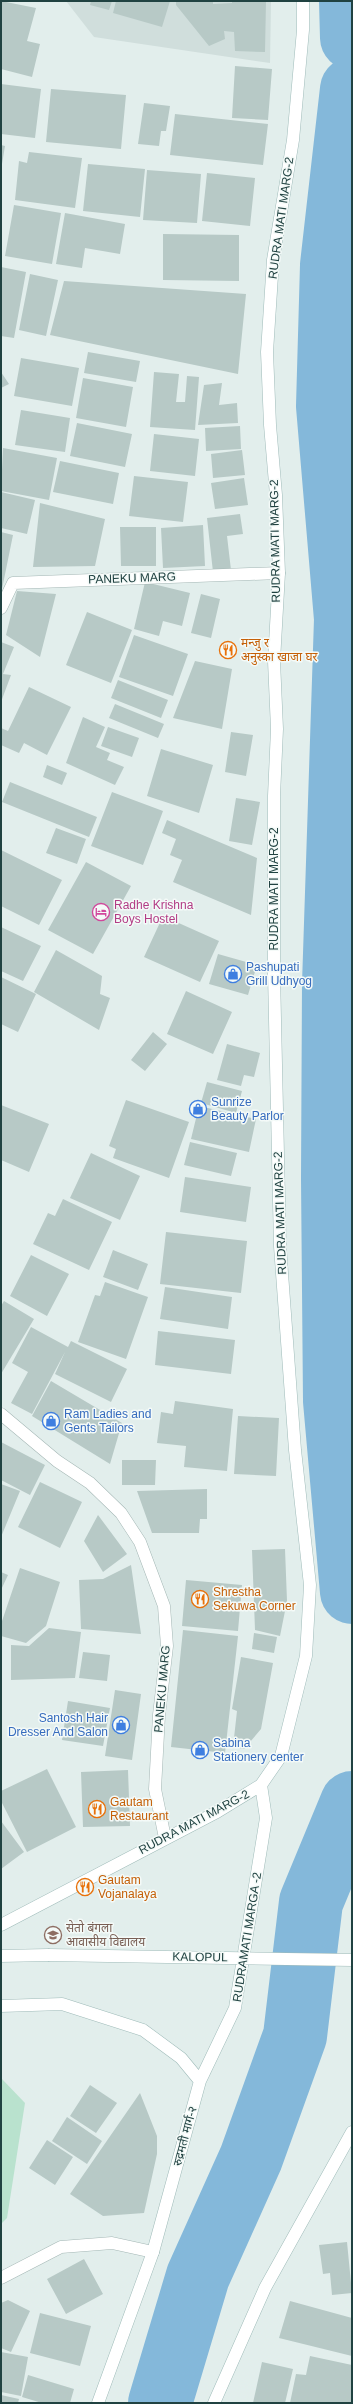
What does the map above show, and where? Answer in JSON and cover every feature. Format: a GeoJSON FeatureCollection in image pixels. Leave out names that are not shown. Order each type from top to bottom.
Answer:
{"type":"FeatureCollection","features":[{"type":"Feature","properties":{"kind":"street","name":"RUDRA MATI MARG-2"},"geometry":{"type":"LineString","coordinates":[[1,1925],[217,1812],[261,1785],[281,1756],[293,1713],[306,1656],[310,1585],[295,1450],[280,1246],[274,974],[274,804],[277,730],[274,661],[279,573],[276,495],[270,425],[267,352],[273,260],[293,140],[303,30],[302,1]]}},
{"type":"Feature","properties":{"kind":"street","name":"PANEKU MARG"},"geometry":{"type":"LineString","coordinates":[[1,608],[13,583],[279,573]]}},
{"type":"Feature","properties":{"kind":"street","name":"PANEKU MARG"},"geometry":{"type":"LineString","coordinates":[[1,1414],[57,1461],[90,1483],[121,1513],[140,1542],[164,1606],[167,1646],[159,1715],[155,1789],[165,1838]]}},
{"type":"Feature","properties":{"kind":"street","name":"RUDRAMATI MARGA -2"},"geometry":{"type":"LineString","coordinates":[[200,2081],[236,2008],[266,1818],[261,1785]]}},
{"type":"Feature","properties":{"kind":"street","name":"KALOPUL"},"geometry":{"type":"LineString","coordinates":[[1,1956],[48,1955],[352,1960]]}},
{"type":"Feature","properties":{"kind":"street"},"geometry":{"type":"LineString","coordinates":[[1,2006],[62,2004],[143,2030],[181,2058],[200,2081]]}},
{"type":"Feature","properties":{"kind":"street","name":"रुद्रमती मार्ग-२"},"geometry":{"type":"LineString","coordinates":[[98,2403],[153,2252],[200,2081]]}},
{"type":"Feature","properties":{"kind":"street"},"geometry":{"type":"LineString","coordinates":[[214,2403],[265,2288],[352,2132]]}},
{"type":"Feature","properties":{"kind":"street"},"geometry":{"type":"LineString","coordinates":[[1,2278],[61,2247],[112,2243],[153,2252]]}},
{"type":"Feature","properties":{"kind":"shaded area"},"geometry":{"type":"Polygon","coordinates":[[[66,1],[271,1],[270,63],[94,37],[66,1]]]}},
{"type":"Feature","properties":{"kind":"green space"},"geometry":{"type":"Polygon","coordinates":[[[1,2078],[25,2103],[7,2218],[1,2224],[1,2078]]]}},
{"type":"Feature","properties":{"kind":"building"},"geometry":{"type":"Polygon","coordinates":[[[1,1],[36,8],[27,41],[40,44],[32,77],[1,69],[1,1]]]}},
{"type":"Feature","properties":{"kind":"building"},"geometry":{"type":"Polygon","coordinates":[[[91,1],[112,1],[109,10],[90,5],[91,1]]]}},
{"type":"Feature","properties":{"kind":"building"},"geometry":{"type":"Polygon","coordinates":[[[116,1],[170,1],[162,27],[113,13],[116,1]]]}},
{"type":"Feature","properties":{"kind":"building"},"geometry":{"type":"Polygon","coordinates":[[[176,1],[213,1],[213,4],[232,3],[232,1],[266,1],[265,52],[235,51],[234,32],[224,31],[225,39],[209,46],[176,5],[176,1]]]}},
{"type":"Feature","properties":{"kind":"building"},"geometry":{"type":"Polygon","coordinates":[[[235,66],[272,69],[268,120],[232,118],[235,66]]]}},
{"type":"Feature","properties":{"kind":"building"},"geometry":{"type":"Polygon","coordinates":[[[1,84],[41,89],[35,138],[1,134],[1,84]]]}},
{"type":"Feature","properties":{"kind":"building"},"geometry":{"type":"Polygon","coordinates":[[[51,89],[126,95],[121,149],[46,142],[51,89]]]}},
{"type":"Feature","properties":{"kind":"building"},"geometry":{"type":"Polygon","coordinates":[[[144,103],[170,106],[166,131],[161,131],[159,146],[138,144],[144,103]]]}},
{"type":"Feature","properties":{"kind":"building"},"geometry":{"type":"Polygon","coordinates":[[[175,114],[268,124],[263,165],[170,155],[175,114]]]}},
{"type":"Feature","properties":{"kind":"building"},"geometry":{"type":"Polygon","coordinates":[[[1,145],[5,146],[2,164],[1,164],[1,145]]]}},
{"type":"Feature","properties":{"kind":"building"},"geometry":{"type":"Polygon","coordinates":[[[29,152],[82,158],[75,208],[15,200],[19,161],[27,163],[29,152]]]}},
{"type":"Feature","properties":{"kind":"building"},"geometry":{"type":"Polygon","coordinates":[[[88,164],[145,169],[140,217],[83,211],[88,164]]]}},
{"type":"Feature","properties":{"kind":"building"},"geometry":{"type":"Polygon","coordinates":[[[147,170],[201,174],[197,223],[143,220],[147,170]]]}},
{"type":"Feature","properties":{"kind":"building"},"geometry":{"type":"Polygon","coordinates":[[[207,173],[255,178],[250,226],[202,221],[207,173]]]}},
{"type":"Feature","properties":{"kind":"building"},"geometry":{"type":"Polygon","coordinates":[[[14,205],[61,213],[52,264],[5,256],[14,205]]]}},
{"type":"Feature","properties":{"kind":"building"},"geometry":{"type":"Polygon","coordinates":[[[65,213],[125,224],[120,254],[85,248],[82,268],[56,264],[65,213]]]}},
{"type":"Feature","properties":{"kind":"building"},"geometry":{"type":"Polygon","coordinates":[[[163,234],[239,235],[239,281],[163,280],[163,234]]]}},
{"type":"Feature","properties":{"kind":"building"},"geometry":{"type":"Polygon","coordinates":[[[1,267],[26,272],[14,338],[1,336],[1,267]]]}},
{"type":"Feature","properties":{"kind":"building"},"geometry":{"type":"Polygon","coordinates":[[[30,274],[58,280],[46,336],[19,330],[30,274]]]}},
{"type":"Feature","properties":{"kind":"building"},"geometry":{"type":"Polygon","coordinates":[[[64,281],[246,294],[238,374],[50,335],[64,281]]]}},
{"type":"Feature","properties":{"kind":"building"},"geometry":{"type":"Polygon","coordinates":[[[88,352],[140,361],[136,382],[84,373],[88,352]]]}},
{"type":"Feature","properties":{"kind":"building"},"geometry":{"type":"Polygon","coordinates":[[[21,358],[79,368],[72,406],[14,396],[21,358]]]}},
{"type":"Feature","properties":{"kind":"building"},"geometry":{"type":"Polygon","coordinates":[[[1,372],[9,384],[1,388],[1,372]]]}},
{"type":"Feature","properties":{"kind":"building"},"geometry":{"type":"Polygon","coordinates":[[[154,372],[179,374],[176,402],[185,402],[187,376],[199,377],[195,430],[150,427],[154,372]]]}},
{"type":"Feature","properties":{"kind":"building"},"geometry":{"type":"Polygon","coordinates":[[[83,378],[133,387],[126,427],[76,418],[83,378]]]}},
{"type":"Feature","properties":{"kind":"building"},"geometry":{"type":"Polygon","coordinates":[[[222,383],[219,405],[237,403],[238,423],[198,425],[204,385],[222,383]]]}},
{"type":"Feature","properties":{"kind":"building"},"geometry":{"type":"Polygon","coordinates":[[[21,410],[70,418],[65,452],[15,445],[21,410]]]}},
{"type":"Feature","properties":{"kind":"building"},"geometry":{"type":"Polygon","coordinates":[[[77,423],[132,434],[125,467],[70,456],[77,423]]]}},
{"type":"Feature","properties":{"kind":"building"},"geometry":{"type":"Polygon","coordinates":[[[240,426],[241,449],[206,451],[205,428],[240,426]]]}},
{"type":"Feature","properties":{"kind":"building"},"geometry":{"type":"Polygon","coordinates":[[[154,434],[199,439],[195,476],[150,471],[154,434]]]}},
{"type":"Feature","properties":{"kind":"building"},"geometry":{"type":"Polygon","coordinates":[[[3,448],[57,458],[49,500],[1,491],[3,448]]]}},
{"type":"Feature","properties":{"kind":"building"},"geometry":{"type":"Polygon","coordinates":[[[242,450],[245,475],[213,478],[211,454],[242,450]]]}},
{"type":"Feature","properties":{"kind":"building"},"geometry":{"type":"Polygon","coordinates":[[[60,461],[119,473],[113,504],[53,492],[60,461]]]}},
{"type":"Feature","properties":{"kind":"building"},"geometry":{"type":"Polygon","coordinates":[[[134,476],[188,482],[183,522],[129,516],[134,476]]]}},
{"type":"Feature","properties":{"kind":"building"},"geometry":{"type":"Polygon","coordinates":[[[244,478],[248,505],[215,509],[211,483],[244,478]]]}},
{"type":"Feature","properties":{"kind":"building"},"geometry":{"type":"Polygon","coordinates":[[[1,492],[35,500],[27,534],[1,528],[1,492]]]}},
{"type":"Feature","properties":{"kind":"building"},"geometry":{"type":"Polygon","coordinates":[[[40,503],[105,519],[95,566],[33,567],[40,503]]]}},
{"type":"Feature","properties":{"kind":"building"},"geometry":{"type":"Polygon","coordinates":[[[240,514],[243,534],[227,536],[231,570],[213,572],[207,518],[240,514]]]}},
{"type":"Feature","properties":{"kind":"building"},"geometry":{"type":"Polygon","coordinates":[[[203,525],[205,566],[163,568],[161,528],[203,525]]]}},
{"type":"Feature","properties":{"kind":"building"},"geometry":{"type":"Polygon","coordinates":[[[120,527],[156,527],[156,566],[121,566],[120,527]]]}},
{"type":"Feature","properties":{"kind":"building"},"geometry":{"type":"Polygon","coordinates":[[[1,532],[13,535],[2,589],[1,589],[1,532]]]}},
{"type":"Feature","properties":{"kind":"building"},"geometry":{"type":"Polygon","coordinates":[[[145,582],[190,593],[182,626],[163,621],[159,636],[134,629],[145,582]]]}},
{"type":"Feature","properties":{"kind":"building"},"geometry":{"type":"Polygon","coordinates":[[[17,591],[56,594],[40,657],[6,635],[17,591]]]}},
{"type":"Feature","properties":{"kind":"building"},"geometry":{"type":"Polygon","coordinates":[[[201,594],[220,599],[211,638],[191,633],[201,594]]]}},
{"type":"Feature","properties":{"kind":"building"},"geometry":{"type":"Polygon","coordinates":[[[87,612],[132,630],[111,683],[66,665],[87,612]]]}},
{"type":"Feature","properties":{"kind":"building"},"geometry":{"type":"Polygon","coordinates":[[[134,635],[188,654],[173,696],[119,677],[134,635]]]}},
{"type":"Feature","properties":{"kind":"building"},"geometry":{"type":"Polygon","coordinates":[[[1,642],[14,647],[3,674],[11,675],[1,702],[1,642]]]}},
{"type":"Feature","properties":{"kind":"building"},"geometry":{"type":"Polygon","coordinates":[[[195,661],[232,669],[222,729],[173,718],[195,661]]]}},
{"type":"Feature","properties":{"kind":"building"},"geometry":{"type":"Polygon","coordinates":[[[118,680],[168,700],[161,718],[111,698],[118,680]]]}},
{"type":"Feature","properties":{"kind":"building"},"geometry":{"type":"Polygon","coordinates":[[[29,687],[71,707],[47,755],[24,743],[19,753],[1,745],[1,728],[8,731],[29,687]]]}},
{"type":"Feature","properties":{"kind":"building"},"geometry":{"type":"Polygon","coordinates":[[[115,704],[164,724],[158,738],[109,718],[115,704]]]}},
{"type":"Feature","properties":{"kind":"building"},"geometry":{"type":"Polygon","coordinates":[[[83,717],[105,727],[96,747],[110,753],[107,760],[124,767],[115,785],[66,763],[83,717]]]}},
{"type":"Feature","properties":{"kind":"building"},"geometry":{"type":"Polygon","coordinates":[[[108,727],[139,738],[132,757],[101,746],[108,727]]]}},
{"type":"Feature","properties":{"kind":"building"},"geometry":{"type":"Polygon","coordinates":[[[231,732],[253,735],[246,776],[225,772],[231,732]]]}},
{"type":"Feature","properties":{"kind":"building"},"geometry":{"type":"Polygon","coordinates":[[[161,749],[213,765],[199,813],[147,796],[161,749]]]}},
{"type":"Feature","properties":{"kind":"building"},"geometry":{"type":"Polygon","coordinates":[[[47,765],[67,773],[62,785],[43,777],[47,765]]]}},
{"type":"Feature","properties":{"kind":"building"},"geometry":{"type":"Polygon","coordinates":[[[10,782],[97,817],[89,837],[2,802],[10,782]]]}},
{"type":"Feature","properties":{"kind":"building"},"geometry":{"type":"Polygon","coordinates":[[[112,792],[163,811],[143,865],[91,846],[112,792]]]}},
{"type":"Feature","properties":{"kind":"building"},"geometry":{"type":"Polygon","coordinates":[[[236,798],[260,802],[252,845],[229,841],[236,798]]]}},
{"type":"Feature","properties":{"kind":"building"},"geometry":{"type":"Polygon","coordinates":[[[167,820],[257,858],[251,915],[173,882],[182,860],[170,855],[176,839],[162,833],[167,820]]]}},
{"type":"Feature","properties":{"kind":"building"},"geometry":{"type":"Polygon","coordinates":[[[56,828],[86,839],[77,864],[46,853],[56,828]]]}},
{"type":"Feature","properties":{"kind":"building"},"geometry":{"type":"Polygon","coordinates":[[[1,850],[62,880],[39,925],[1,906],[1,850]]]}},
{"type":"Feature","properties":{"kind":"building"},"geometry":{"type":"Polygon","coordinates":[[[86,862],[131,886],[93,954],[48,930],[86,862]]]}},
{"type":"Feature","properties":{"kind":"building"},"geometry":{"type":"Polygon","coordinates":[[[163,916],[219,941],[200,982],[144,957],[163,916]]]}},
{"type":"Feature","properties":{"kind":"building"},"geometry":{"type":"Polygon","coordinates":[[[1,927],[41,946],[23,981],[1,971],[1,927]]]}},
{"type":"Feature","properties":{"kind":"building"},"geometry":{"type":"Polygon","coordinates":[[[56,950],[102,976],[100,994],[110,998],[99,1030],[34,992],[56,950]]]}},
{"type":"Feature","properties":{"kind":"building","name":"Pashupati Grill Udhyog"},"geometry":{"type":"Polygon","coordinates":[[[218,954],[257,965],[248,995],[209,984],[218,954]]]}},
{"type":"Feature","properties":{"kind":"building"},"geometry":{"type":"Polygon","coordinates":[[[1,977],[36,994],[18,1032],[1,1024],[1,977]]]}},
{"type":"Feature","properties":{"kind":"building"},"geometry":{"type":"Polygon","coordinates":[[[186,991],[232,1012],[213,1054],[167,1034],[186,991]]]}},
{"type":"Feature","properties":{"kind":"building"},"geometry":{"type":"Polygon","coordinates":[[[153,1032],[167,1044],[145,1071],[131,1060],[153,1032]]]}},
{"type":"Feature","properties":{"kind":"building"},"geometry":{"type":"Polygon","coordinates":[[[227,1044],[260,1053],[254,1077],[244,1075],[241,1086],[217,1080],[227,1044]]]}},
{"type":"Feature","properties":{"kind":"building"},"geometry":{"type":"Polygon","coordinates":[[[207,1082],[242,1091],[236,1113],[201,1103],[207,1082]]]}},
{"type":"Feature","properties":{"kind":"building"},"geometry":{"type":"Polygon","coordinates":[[[126,1100],[189,1122],[169,1178],[113,1158],[116,1149],[109,1146],[126,1100]]]}},
{"type":"Feature","properties":{"kind":"building"},"geometry":{"type":"Polygon","coordinates":[[[1,1105],[49,1124],[29,1172],[1,1160],[1,1105]]]}},
{"type":"Feature","properties":{"kind":"building"},"geometry":{"type":"Polygon","coordinates":[[[199,1106],[256,1119],[249,1152],[191,1139],[199,1106]]]}},
{"type":"Feature","properties":{"kind":"building"},"geometry":{"type":"Polygon","coordinates":[[[190,1142],[237,1153],[231,1176],[184,1165],[190,1142]]]}},
{"type":"Feature","properties":{"kind":"building"},"geometry":{"type":"Polygon","coordinates":[[[91,1153],[140,1176],[120,1220],[70,1198],[91,1153]]]}},
{"type":"Feature","properties":{"kind":"building"},"geometry":{"type":"Polygon","coordinates":[[[185,1177],[251,1187],[246,1222],[180,1212],[185,1177]]]}},
{"type":"Feature","properties":{"kind":"building"},"geometry":{"type":"Polygon","coordinates":[[[63,1199],[112,1222],[89,1270],[33,1244],[48,1213],[55,1216],[63,1199]]]}},
{"type":"Feature","properties":{"kind":"building"},"geometry":{"type":"Polygon","coordinates":[[[166,1232],[247,1241],[241,1293],[160,1284],[166,1232]]]}},
{"type":"Feature","properties":{"kind":"building"},"geometry":{"type":"Polygon","coordinates":[[[113,1250],[148,1264],[138,1290],[103,1277],[113,1250]]]}},
{"type":"Feature","properties":{"kind":"building"},"geometry":{"type":"Polygon","coordinates":[[[31,1255],[69,1274],[47,1316],[10,1296],[31,1255]]]}},
{"type":"Feature","properties":{"kind":"building"},"geometry":{"type":"Polygon","coordinates":[[[105,1282],[148,1297],[126,1359],[78,1342],[95,1295],[100,1296],[105,1282]]]}},
{"type":"Feature","properties":{"kind":"building"},"geometry":{"type":"Polygon","coordinates":[[[165,1287],[232,1297],[228,1329],[160,1319],[165,1287]]]}},
{"type":"Feature","properties":{"kind":"building"},"geometry":{"type":"Polygon","coordinates":[[[4,1301],[34,1319],[1,1374],[1,1306],[4,1301]]]}},
{"type":"Feature","properties":{"kind":"building"},"geometry":{"type":"Polygon","coordinates":[[[31,1327],[68,1347],[71,1341],[127,1369],[111,1402],[55,1374],[65,1352],[32,1414],[11,1403],[28,1372],[12,1363],[31,1327]]]}},
{"type":"Feature","properties":{"kind":"building"},"geometry":{"type":"Polygon","coordinates":[[[158,1331],[235,1340],[231,1374],[155,1365],[158,1331]]]}},
{"type":"Feature","properties":{"kind":"building"},"geometry":{"type":"Polygon","coordinates":[[[51,1381],[122,1423],[110,1464],[32,1416],[51,1381]]]}},
{"type":"Feature","properties":{"kind":"building"},"geometry":{"type":"Polygon","coordinates":[[[175,1401],[233,1409],[227,1471],[184,1467],[186,1446],[157,1443],[161,1412],[173,1414],[175,1401]]]}},
{"type":"Feature","properties":{"kind":"building"},"geometry":{"type":"Polygon","coordinates":[[[238,1416],[279,1418],[276,1476],[234,1474],[238,1416]]]}},
{"type":"Feature","properties":{"kind":"building"},"geometry":{"type":"Polygon","coordinates":[[[1,1442],[45,1465],[30,1495],[1,1480],[1,1442]]]}},
{"type":"Feature","properties":{"kind":"building"},"geometry":{"type":"Polygon","coordinates":[[[122,1460],[156,1460],[155,1485],[122,1485],[122,1460]]]}},
{"type":"Feature","properties":{"kind":"building"},"geometry":{"type":"Polygon","coordinates":[[[40,1482],[82,1502],[60,1548],[18,1527],[40,1482]]]}},
{"type":"Feature","properties":{"kind":"building"},"geometry":{"type":"Polygon","coordinates":[[[1,1484],[20,1491],[1,1537],[1,1484]]]}},
{"type":"Feature","properties":{"kind":"building"},"geometry":{"type":"Polygon","coordinates":[[[207,1489],[207,1519],[200,1519],[199,1533],[152,1533],[137,1491],[207,1489]]]}},
{"type":"Feature","properties":{"kind":"building"},"geometry":{"type":"Polygon","coordinates":[[[98,1515],[127,1554],[103,1572],[84,1541],[98,1515]]]}},
{"type":"Feature","properties":{"kind":"building"},"geometry":{"type":"Polygon","coordinates":[[[285,1549],[287,1601],[280,1636],[255,1630],[252,1550],[285,1549]]]}},
{"type":"Feature","properties":{"kind":"building"},"geometry":{"type":"Polygon","coordinates":[[[131,1565],[141,1634],[81,1629],[79,1580],[103,1579],[131,1565]]]}},
{"type":"Feature","properties":{"kind":"building"},"geometry":{"type":"Polygon","coordinates":[[[20,1568],[60,1582],[46,1626],[26,1643],[1,1636],[1,1624],[20,1568]]]}},
{"type":"Feature","properties":{"kind":"building"},"geometry":{"type":"Polygon","coordinates":[[[1,1572],[8,1575],[1,1590],[1,1572]]]}},
{"type":"Feature","properties":{"kind":"building"},"geometry":{"type":"Polygon","coordinates":[[[186,1580],[242,1585],[238,1631],[182,1626],[186,1580]]]}},
{"type":"Feature","properties":{"kind":"building"},"geometry":{"type":"Polygon","coordinates":[[[49,1628],[81,1632],[75,1678],[11,1680],[11,1645],[29,1646],[49,1628]]]}},
{"type":"Feature","properties":{"kind":"building"},"geometry":{"type":"Polygon","coordinates":[[[183,1630],[238,1636],[225,1753],[171,1747],[183,1630]]]}},
{"type":"Feature","properties":{"kind":"building"},"geometry":{"type":"Polygon","coordinates":[[[254,1633],[277,1637],[274,1653],[252,1649],[254,1633]]]}},
{"type":"Feature","properties":{"kind":"building"},"geometry":{"type":"Polygon","coordinates":[[[83,1652],[110,1655],[107,1681],[79,1678],[83,1652]]]}},
{"type":"Feature","properties":{"kind":"building"},"geometry":{"type":"Polygon","coordinates":[[[241,1657],[273,1663],[261,1729],[244,1749],[233,1747],[237,1711],[232,1709],[241,1657]]]}},
{"type":"Feature","properties":{"kind":"building"},"geometry":{"type":"Polygon","coordinates":[[[115,1690],[141,1694],[132,1760],[105,1756],[115,1690]]]}},
{"type":"Feature","properties":{"kind":"building"},"geometry":{"type":"Polygon","coordinates":[[[68,1701],[110,1708],[103,1746],[62,1740],[68,1701]]]}},
{"type":"Feature","properties":{"kind":"building"},"geometry":{"type":"Polygon","coordinates":[[[47,1769],[76,1827],[27,1852],[1,1801],[1,1791],[47,1769]]]}},
{"type":"Feature","properties":{"kind":"building"},"geometry":{"type":"Polygon","coordinates":[[[128,1770],[130,1826],[83,1827],[81,1772],[128,1770]]]}},
{"type":"Feature","properties":{"kind":"building"},"geometry":{"type":"Polygon","coordinates":[[[1,1821],[24,1852],[1,1869],[1,1821]]]}},
{"type":"Feature","properties":{"kind":"building"},"geometry":{"type":"Polygon","coordinates":[[[90,2085],[117,2103],[96,2133],[70,2116],[90,2085]]]}},
{"type":"Feature","properties":{"kind":"building"},"geometry":{"type":"Polygon","coordinates":[[[140,2093],[157,2136],[157,2154],[144,2213],[103,2216],[70,2194],[140,2093]]]}},
{"type":"Feature","properties":{"kind":"building"},"geometry":{"type":"Polygon","coordinates":[[[67,2117],[102,2141],[87,2164],[52,2141],[67,2117]]]}},
{"type":"Feature","properties":{"kind":"building"},"geometry":{"type":"Polygon","coordinates":[[[47,2140],[73,2157],[55,2185],[29,2168],[47,2140]]]}},
{"type":"Feature","properties":{"kind":"building"},"geometry":{"type":"Polygon","coordinates":[[[347,2242],[352,2293],[332,2295],[330,2273],[323,2274],[319,2245],[347,2242]]]}},
{"type":"Feature","properties":{"kind":"building"},"geometry":{"type":"Polygon","coordinates":[[[84,2259],[103,2294],[66,2314],[47,2279],[84,2259]]]}},
{"type":"Feature","properties":{"kind":"building"},"geometry":{"type":"Polygon","coordinates":[[[8,2300],[30,2311],[11,2352],[1,2348],[1,2303],[8,2300]]]}},
{"type":"Feature","properties":{"kind":"building"},"geometry":{"type":"Polygon","coordinates":[[[290,2301],[352,2318],[352,2356],[279,2338],[290,2301]]]}},
{"type":"Feature","properties":{"kind":"building"},"geometry":{"type":"Polygon","coordinates":[[[40,2313],[91,2326],[80,2366],[30,2353],[40,2313]]]}},
{"type":"Feature","properties":{"kind":"building"},"geometry":{"type":"Polygon","coordinates":[[[1,2352],[28,2357],[21,2396],[1,2392],[1,2352]]]}},
{"type":"Feature","properties":{"kind":"building"},"geometry":{"type":"Polygon","coordinates":[[[310,2356],[352,2365],[352,2403],[290,2403],[296,2374],[306,2375],[310,2356]]]}},
{"type":"Feature","properties":{"kind":"building"},"geometry":{"type":"Polygon","coordinates":[[[262,2362],[293,2369],[285,2403],[253,2403],[262,2362]]]}},
{"type":"Feature","properties":{"kind":"building"},"geometry":{"type":"Polygon","coordinates":[[[28,2375],[74,2389],[70,2403],[42,2403],[22,2397],[28,2375]]]}},
{"type":"Feature","properties":{"kind":"building"},"geometry":{"type":"Polygon","coordinates":[[[1,2395],[19,2399],[18,2403],[1,2403],[1,2395]]]}},
{"type":"Feature","properties":{"kind":"waterway"},"geometry":{"type":"LineString","coordinates":[[351,1],[352,38]]}},
{"type":"Feature","properties":{"kind":"waterway"},"geometry":{"type":"LineString","coordinates":[[352,89],[332,265],[328,406],[346,619],[334,984],[333,1179],[335,1401],[352,1592]]}},
{"type":"Feature","properties":{"kind":"waterway"},"geometry":{"type":"LineString","coordinates":[[160,2403],[198,2276],[251,2158],[295,2036],[311,1902],[352,1803]]}},
{"type":"Feature","properties":{"kind":"place","name":"मन्जु र अनुस्का खाजा घर"},"geometry":{"type":"Point","coordinates":[228,650]}},
{"type":"Feature","properties":{"kind":"place","name":"Radhe Krishna Boys Hostel"},"geometry":{"type":"Point","coordinates":[101,912]}},
{"type":"Feature","properties":{"kind":"place","name":"Pashupati Grill Udhyog"},"geometry":{"type":"Point","coordinates":[233,974]}},
{"type":"Feature","properties":{"kind":"place","name":"Sunrize Beauty Parlor"},"geometry":{"type":"Point","coordinates":[198,1109]}},
{"type":"Feature","properties":{"kind":"place","name":"Ram Ladies and Gents Tailors"},"geometry":{"type":"Point","coordinates":[51,1421]}},
{"type":"Feature","properties":{"kind":"place","name":"Shrestha Sekuwa Corner"},"geometry":{"type":"Point","coordinates":[200,1599]}},
{"type":"Feature","properties":{"kind":"place","name":"Santosh Hair Dresser And Salon"},"geometry":{"type":"Point","coordinates":[121,1725]}},
{"type":"Feature","properties":{"kind":"place","name":"Sabina Stationery center"},"geometry":{"type":"Point","coordinates":[200,1750]}},
{"type":"Feature","properties":{"kind":"place","name":"Gautam Restaurant"},"geometry":{"type":"Point","coordinates":[97,1809]}},
{"type":"Feature","properties":{"kind":"place","name":"Gautam Vojanalaya"},"geometry":{"type":"Point","coordinates":[85,1887]}},
{"type":"Feature","properties":{"kind":"place","name":"सेतो बंगला आवासीय विद्यालय"},"geometry":{"type":"Point","coordinates":[53,1935]}}]}
